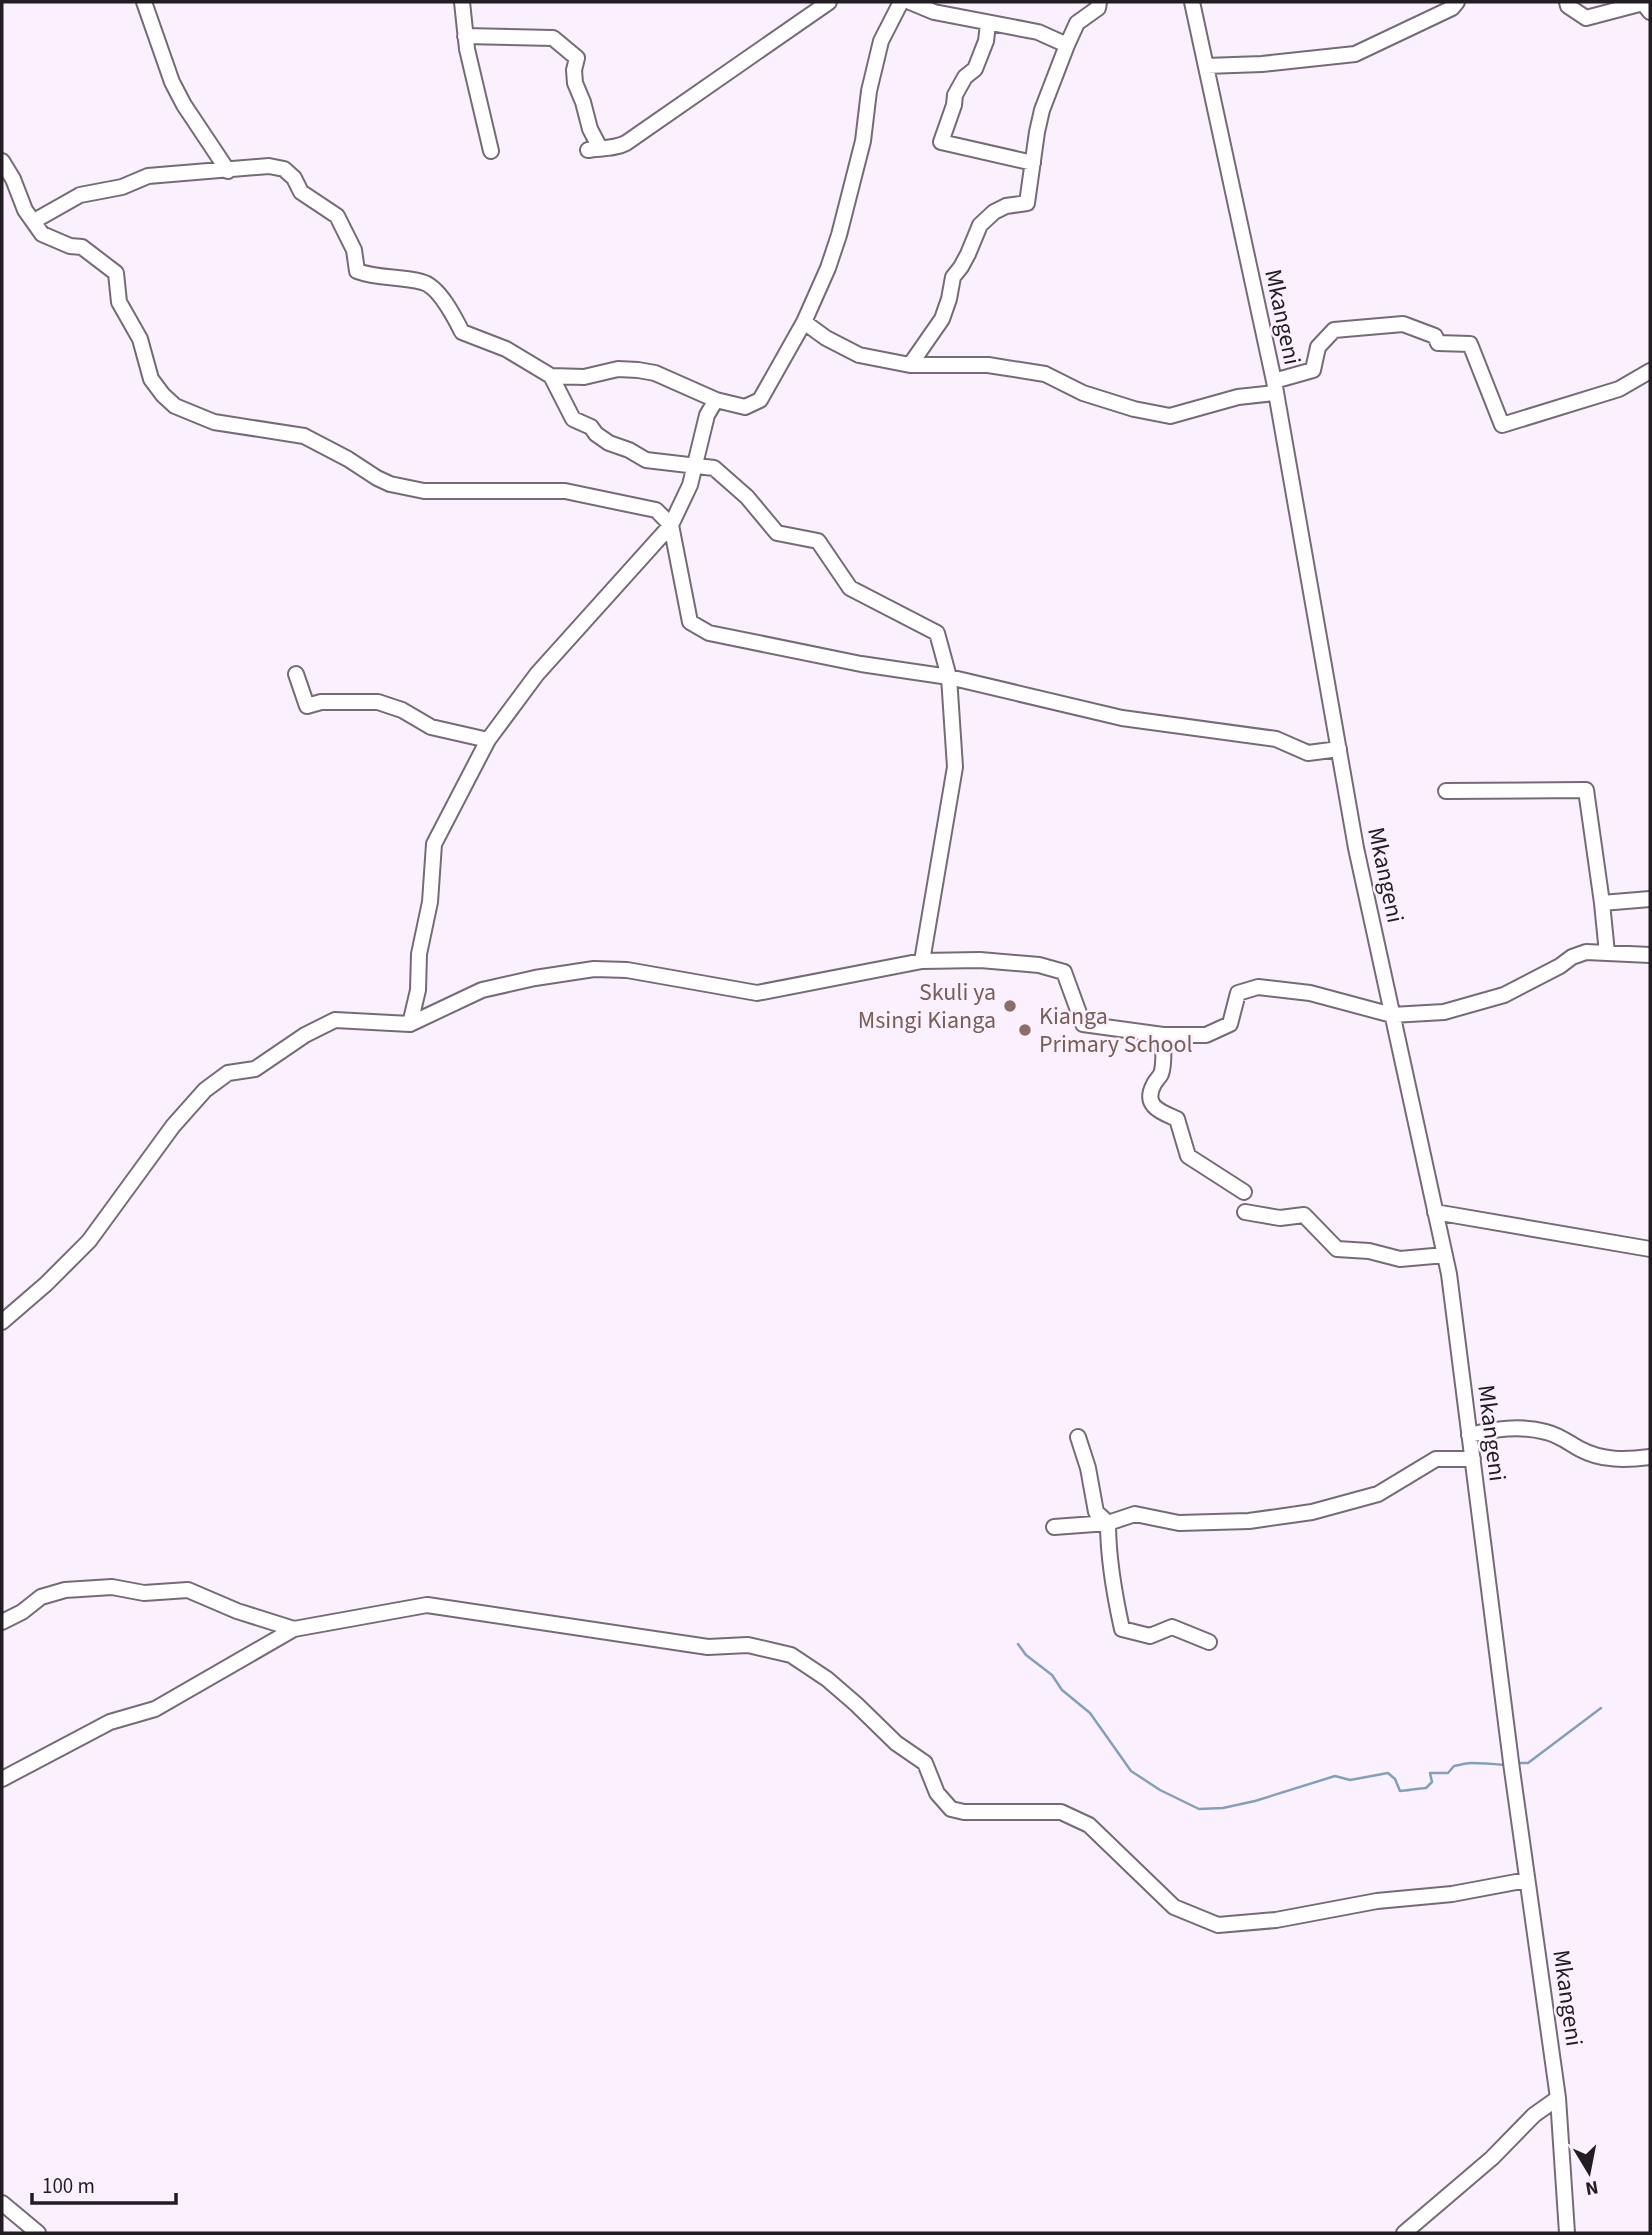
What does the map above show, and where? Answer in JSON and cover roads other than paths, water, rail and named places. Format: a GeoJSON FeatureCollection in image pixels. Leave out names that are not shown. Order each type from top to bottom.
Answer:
{"type":"FeatureCollection","features":[{"type":"Feature","properties":{"kind":"street"},"geometry":{"type":"LineString","coordinates":[[144,2],[172,82],[228,171]]}},
{"type":"Feature","properties":{"kind":"street"},"geometry":{"type":"LineString","coordinates":[[462,2],[465,36],[485,134],[491,151]]}},
{"type":"Feature","properties":{"kind":"street"},"geometry":{"type":"LineString","coordinates":[[465,36],[553,38],[577,58],[574,77],[594,149],[618,148],[829,2]]}},
{"type":"Feature","properties":{"kind":"street"},"geometry":{"type":"LineString","coordinates":[[34,221],[80,195],[122,187],[148,176],[269,166],[284,169],[294,178],[301,192],[337,216],[354,250],[357,271],[372,276],[425,282],[438,294],[462,332],[506,349],[551,376],[584,377],[618,369],[638,370],[655,373],[716,400],[745,407],[760,400],[804,322],[824,279],[839,235],[863,141],[869,91],[881,41],[901,2]]}},
{"type":"Feature","properties":{"kind":"street"},"geometry":{"type":"LineString","coordinates":[[909,2],[934,12],[1038,32],[1067,46]]}},
{"type":"Feature","properties":{"kind":"street"},"geometry":{"type":"LineString","coordinates":[[911,365],[942,319],[953,277],[968,254],[980,225],[994,212],[1006,206],[1027,204],[1042,110],[1077,23],[1098,8],[1099,2]]}},
{"type":"Feature","properties":{"kind":"street","name":"Mkangeni"},"geometry":{"type":"LineString","coordinates":[[1192,2],[1274,387],[1356,848],[1445,1255],[1558,2098],[1567,2233]]}},
{"type":"Feature","properties":{"kind":"street"},"geometry":{"type":"LineString","coordinates":[[1206,66],[1262,64],[1355,54],[1452,8],[1457,2]]}},
{"type":"Feature","properties":{"kind":"street"},"geometry":{"type":"LineString","coordinates":[[1567,2],[1568,6],[1586,19],[1646,6]]}},
{"type":"Feature","properties":{"kind":"street"},"geometry":{"type":"LineString","coordinates":[[988,24],[986,41],[975,69],[965,77],[955,95],[941,142],[1033,163]]}},
{"type":"Feature","properties":{"kind":"street"},"geometry":{"type":"LineString","coordinates":[[2,161],[13,179],[24,210],[42,234],[70,246],[82,247],[116,273],[119,302],[140,339],[151,379],[163,396],[175,405],[214,422],[303,436],[390,484],[424,491],[565,491],[656,510],[671,525],[690,622],[709,633],[861,664],[949,677],[1122,718],[1276,739],[1308,753],[1339,749]]}},
{"type":"Feature","properties":{"kind":"street"},"geometry":{"type":"LineString","coordinates":[[804,322],[826,338],[859,355],[911,365],[988,365],[1045,374],[1083,393],[1134,409],[1170,416],[1274,387],[1313,370],[1318,346],[1334,330],[1403,324],[1435,336],[1438,343],[1470,344],[1502,425],[1619,388],[1650,371]]}},
{"type":"Feature","properties":{"kind":"street"},"geometry":{"type":"LineString","coordinates":[[551,376],[573,419],[591,426],[602,439],[646,460],[714,468],[747,497],[777,533],[818,541],[850,588],[937,633],[949,677],[955,767],[922,961]]}},
{"type":"Feature","properties":{"kind":"street"},"geometry":{"type":"LineString","coordinates":[[411,1024],[418,989],[419,954],[430,902],[434,844],[488,740],[537,674],[671,525],[696,466],[707,415],[716,400]]}},
{"type":"Feature","properties":{"kind":"street"},"geometry":{"type":"LineString","coordinates":[[296,674],[307,706],[321,702],[378,702],[402,710],[431,727],[488,740]]}},
{"type":"Feature","properties":{"kind":"street"},"geometry":{"type":"LineString","coordinates":[[1446,791],[1586,790],[1607,953]]}},
{"type":"Feature","properties":{"kind":"street"},"geometry":{"type":"LineString","coordinates":[[1602,903],[1650,899]]}},
{"type":"Feature","properties":{"kind":"street"},"geometry":{"type":"LineString","coordinates":[[2,1322],[46,1284],[89,1241],[173,1126],[205,1090],[228,1073],[255,1069],[305,1035],[335,1020],[411,1024],[482,990],[594,968],[627,970],[757,993],[922,961],[980,960],[1050,967],[1064,972],[1083,1024],[1163,1035],[1206,1035],[1230,1024],[1238,993],[1258,987],[1310,993],[1392,1015],[1444,1012],[1504,995],[1586,952],[1650,955]]}},
{"type":"Feature","properties":{"kind":"street"},"geometry":{"type":"LineString","coordinates":[[1163,1035],[1161,1074],[1153,1085],[1151,1102],[1156,1110],[1177,1119],[1188,1156],[1244,1192]]}},
{"type":"Feature","properties":{"kind":"street"},"geometry":{"type":"LineString","coordinates":[[1245,1212],[1280,1218],[1304,1215],[1337,1249],[1369,1251],[1400,1259],[1445,1255]]}},
{"type":"Feature","properties":{"kind":"street"},"geometry":{"type":"LineString","coordinates":[[1435,1212],[1650,1249]]}},
{"type":"Feature","properties":{"kind":"street"},"geometry":{"type":"LineString","coordinates":[[1469,1435],[1494,1429],[1520,1428],[1546,1432],[1597,1456],[1623,1460],[1650,1457]]}},
{"type":"Feature","properties":{"kind":"street"},"geometry":{"type":"LineString","coordinates":[[1078,1437],[1088,1468],[1096,1512],[1108,1523],[1111,1583],[1122,1629],[1150,1636],[1172,1627],[1209,1642]]}},
{"type":"Feature","properties":{"kind":"street"},"geometry":{"type":"LineString","coordinates":[[1054,1527],[1108,1523],[1135,1514],[1179,1523],[1249,1521],[1312,1512],[1378,1494],[1436,1459],[1472,1459]]}},
{"type":"Feature","properties":{"kind":"street"},"geometry":{"type":"LineString","coordinates":[[2,1622],[22,1612],[41,1597],[65,1590],[111,1587],[144,1593],[188,1590],[237,1611],[294,1629]]}},
{"type":"Feature","properties":{"kind":"street"},"geometry":{"type":"LineString","coordinates":[[2,1779],[110,1722],[155,1709],[294,1629],[427,1605],[708,1647],[748,1644],[791,1655],[827,1679],[896,1743],[925,1763],[937,1793],[951,1809],[964,1812],[1061,1812],[1078,1819],[1089,1825],[1174,1907],[1218,1925],[1276,1920],[1377,1901],[1451,1894],[1527,1880]]}},
{"type":"Feature","properties":{"kind":"street"},"geometry":{"type":"LineString","coordinates":[[1404,2233],[1492,2158],[1534,2115],[1558,2098]]}},
{"type":"Feature","properties":{"kind":"street"},"geometry":{"type":"LineString","coordinates":[[2,2203],[38,2233]]}},
{"type":"Feature","properties":{"kind":"waterway"},"geometry":{"type":"LineString","coordinates":[[1018,1644],[1026,1655],[1052,1675],[1062,1690],[1090,1713],[1131,1771],[1160,1790],[1199,1809],[1223,1808],[1255,1801],[1335,1776],[1350,1780],[1388,1773],[1395,1779],[1400,1791],[1403,1791],[1426,1788],[1432,1782],[1430,1773],[1448,1773],[1454,1766],[1471,1763],[1505,1765]]}},
{"type":"Feature","properties":{"kind":"waterway"},"geometry":{"type":"LineString","coordinates":[[1515,1763],[1528,1763],[1601,1708]]}},
{"type":"Feature","properties":{"kind":"place","name":"Skuli ya Msingi Kianga"},"geometry":{"type":"Point","coordinates":[1010,1006]}},
{"type":"Feature","properties":{"kind":"place","name":"Kianga Primary School"},"geometry":{"type":"Point","coordinates":[1025,1030]}}]}
